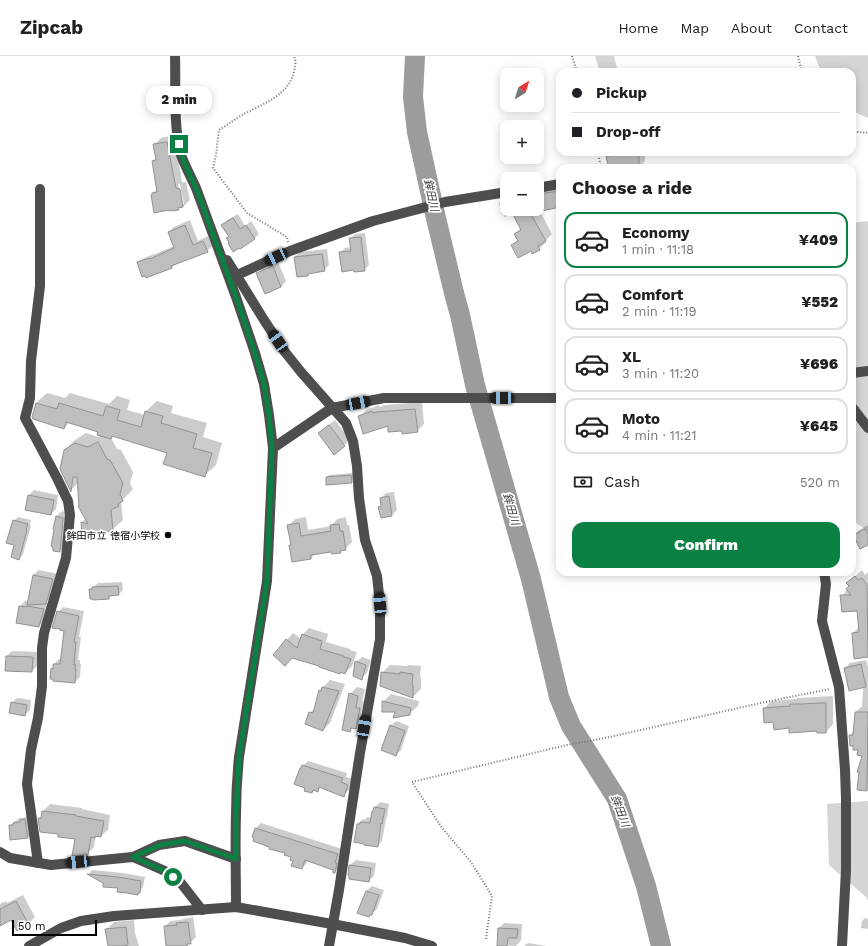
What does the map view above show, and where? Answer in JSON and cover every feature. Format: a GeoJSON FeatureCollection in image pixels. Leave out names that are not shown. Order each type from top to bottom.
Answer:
{"type":"FeatureCollection","features":[{"type":"Feature","properties":{"kind":"street"},"geometry":{"type":"LineString","coordinates":[[175,56],[177,134],[181,154],[196,188],[239,304],[255,353],[264,384],[272,448],[267,581],[239,757],[236,815],[236,907]]}},
{"type":"Feature","properties":{"kind":"street"},"geometry":{"type":"LineString","coordinates":[[544,187],[556,185]]}},
{"type":"Feature","properties":{"kind":"street"},"geometry":{"type":"LineString","coordinates":[[38,863],[27,784],[42,686],[42,648],[44,633],[66,558],[70,515],[68,501],[25,418],[30,398],[31,361],[40,286],[40,189]]}},
{"type":"Feature","properties":{"kind":"street"},"geometry":{"type":"LineString","coordinates":[[237,275],[290,251],[372,221],[445,202],[500,193]]}},
{"type":"Feature","properties":{"kind":"street"},"geometry":{"type":"LineString","coordinates":[[216,243],[285,352],[346,423],[353,441],[365,540],[377,576],[380,604],[380,639],[329,946]]}},
{"type":"Feature","properties":{"kind":"street"},"geometry":{"type":"LineString","coordinates":[[856,372],[868,371]]}},
{"type":"Feature","properties":{"kind":"street"},"geometry":{"type":"LineString","coordinates":[[272,448],[332,408],[384,398],[556,398]]}},
{"type":"Feature","properties":{"kind":"street"},"geometry":{"type":"LineString","coordinates":[[856,412],[868,428]]}},
{"type":"Feature","properties":{"kind":"street"},"geometry":{"type":"LineString","coordinates":[[825,576],[826,584],[822,621],[839,687],[846,798],[846,870],[842,946]]}},
{"type":"Feature","properties":{"kind":"street"},"geometry":{"type":"LineString","coordinates":[[0,852],[10,858],[51,865],[133,857],[160,845],[185,841],[236,859]]}},
{"type":"Feature","properties":{"kind":"street"},"geometry":{"type":"LineString","coordinates":[[133,857],[165,871],[181,883],[202,910]]}},
{"type":"Feature","properties":{"kind":"street"},"geometry":{"type":"LineString","coordinates":[[29,946],[61,928],[81,921],[114,916],[236,907],[405,938],[432,946]]}},
{"type":"Feature","properties":{"kind":"path"},"geometry":{"type":"LineString","coordinates":[[290,251],[287,237],[246,213],[213,168],[219,130],[242,115],[272,100],[281,93],[293,78],[296,62],[294,56]]}},
{"type":"Feature","properties":{"kind":"path"},"geometry":{"type":"LineString","coordinates":[[572,56],[576,68]]}},
{"type":"Feature","properties":{"kind":"path"},"geometry":{"type":"LineString","coordinates":[[798,56],[801,68]]}},
{"type":"Feature","properties":{"kind":"path"},"geometry":{"type":"LineString","coordinates":[[856,131],[868,134]]}},
{"type":"Feature","properties":{"kind":"path"},"geometry":{"type":"LineString","coordinates":[[486,939],[492,896],[472,862],[442,828],[412,782],[567,745],[839,687]]}},
{"type":"Feature","properties":{"kind":"shaded area"},"geometry":{"type":"Polygon","coordinates":[[[595,56],[614,56],[617,68],[599,68],[595,56]]]}},
{"type":"Feature","properties":{"kind":"shaded area"},"geometry":{"type":"Polygon","coordinates":[[[815,56],[868,56],[868,118],[856,113],[856,68],[820,68],[815,56]]]}},
{"type":"Feature","properties":{"kind":"shaded area"},"geometry":{"type":"Polygon","coordinates":[[[868,221],[868,531],[856,523],[856,222],[868,221]]]}},
{"type":"Feature","properties":{"kind":"shaded area"},"geometry":{"type":"Polygon","coordinates":[[[868,801],[868,901],[866,897],[829,865],[827,804],[868,801]]]}},
{"type":"Feature","properties":{"kind":"building"},"geometry":{"type":"Polygon","coordinates":[[[167,142],[176,188],[180,189],[183,207],[178,208],[179,210],[154,213],[151,195],[152,193],[157,192],[152,161],[156,160],[153,144],[167,142]]]}},
{"type":"Feature","properties":{"kind":"building"},"geometry":{"type":"Polygon","coordinates":[[[639,156],[639,164],[608,164],[606,157],[639,156]]]}},
{"type":"Feature","properties":{"kind":"building"},"geometry":{"type":"Polygon","coordinates":[[[556,192],[556,208],[544,210],[544,193],[556,192]]]}},
{"type":"Feature","properties":{"kind":"building"},"geometry":{"type":"Polygon","coordinates":[[[514,216],[532,216],[546,241],[538,246],[540,250],[532,254],[531,251],[518,258],[511,245],[518,241],[514,234],[521,230],[514,216]]]}},
{"type":"Feature","properties":{"kind":"building"},"geometry":{"type":"Polygon","coordinates":[[[233,218],[240,229],[246,225],[255,239],[233,252],[226,238],[229,237],[221,225],[233,218]]]}},
{"type":"Feature","properties":{"kind":"building"},"geometry":{"type":"Polygon","coordinates":[[[185,225],[193,245],[203,241],[208,252],[171,266],[172,268],[146,278],[145,276],[142,277],[137,262],[150,259],[174,248],[168,232],[185,225]]]}},
{"type":"Feature","properties":{"kind":"building"},"geometry":{"type":"Polygon","coordinates":[[[361,237],[365,271],[354,272],[353,270],[342,272],[339,252],[351,251],[349,238],[361,237]]]}},
{"type":"Feature","properties":{"kind":"building"},"geometry":{"type":"Polygon","coordinates":[[[322,254],[325,271],[308,274],[308,276],[297,277],[294,257],[322,254]]]}},
{"type":"Feature","properties":{"kind":"building"},"geometry":{"type":"Polygon","coordinates":[[[273,266],[281,287],[265,294],[256,273],[273,266]]]}},
{"type":"Feature","properties":{"kind":"building"},"geometry":{"type":"Polygon","coordinates":[[[36,403],[57,409],[59,403],[103,416],[106,406],[120,410],[117,420],[141,427],[145,411],[163,416],[161,423],[197,434],[193,448],[212,453],[205,477],[163,464],[167,453],[112,436],[111,439],[97,435],[98,432],[66,422],[64,429],[33,419],[32,417],[36,403]]]}},
{"type":"Feature","properties":{"kind":"building"},"geometry":{"type":"Polygon","coordinates":[[[415,409],[418,432],[402,434],[402,431],[388,432],[388,426],[363,434],[358,416],[372,411],[373,413],[415,409]]]}},
{"type":"Feature","properties":{"kind":"building"},"geometry":{"type":"Polygon","coordinates":[[[329,425],[345,446],[334,455],[318,433],[329,425]]]}},
{"type":"Feature","properties":{"kind":"building"},"geometry":{"type":"Polygon","coordinates":[[[98,442],[123,483],[120,494],[123,501],[118,504],[119,506],[111,510],[113,531],[82,534],[81,522],[88,524],[78,506],[77,477],[73,477],[71,492],[60,469],[64,450],[75,443],[88,447],[98,442]]]}},
{"type":"Feature","properties":{"kind":"building"},"geometry":{"type":"Polygon","coordinates":[[[351,475],[352,483],[326,485],[326,477],[351,475]]]}},
{"type":"Feature","properties":{"kind":"building"},"geometry":{"type":"Polygon","coordinates":[[[28,495],[54,500],[51,515],[25,510],[28,495]]]}},
{"type":"Feature","properties":{"kind":"building"},"geometry":{"type":"Polygon","coordinates":[[[389,496],[392,516],[381,518],[378,507],[381,506],[380,498],[389,496]]]}},
{"type":"Feature","properties":{"kind":"building"},"geometry":{"type":"Polygon","coordinates":[[[56,516],[63,518],[60,552],[53,551],[51,546],[56,516]]]}},
{"type":"Feature","properties":{"kind":"building"},"geometry":{"type":"Polygon","coordinates":[[[13,520],[28,524],[19,560],[11,557],[14,545],[6,543],[13,520]]]}},
{"type":"Feature","properties":{"kind":"building"},"geometry":{"type":"Polygon","coordinates":[[[299,523],[301,536],[331,531],[330,525],[339,524],[340,531],[343,531],[346,550],[340,551],[341,553],[332,554],[331,552],[311,555],[311,559],[292,562],[289,545],[291,545],[287,525],[299,523]]]}},
{"type":"Feature","properties":{"kind":"building"},"geometry":{"type":"Polygon","coordinates":[[[865,529],[868,534],[868,545],[860,549],[856,541],[856,534],[865,529]]]}},
{"type":"Feature","properties":{"kind":"building"},"geometry":{"type":"Polygon","coordinates":[[[33,575],[53,579],[46,604],[27,605],[33,575]]]}},
{"type":"Feature","properties":{"kind":"building"},"geometry":{"type":"Polygon","coordinates":[[[855,576],[858,580],[862,578],[867,585],[868,657],[854,659],[852,633],[859,632],[857,611],[842,612],[840,595],[851,595],[846,589],[849,586],[846,583],[855,576]]]}},
{"type":"Feature","properties":{"kind":"building"},"geometry":{"type":"Polygon","coordinates":[[[118,586],[119,595],[109,596],[109,599],[90,599],[89,589],[92,589],[92,587],[118,586]]]}},
{"type":"Feature","properties":{"kind":"building"},"geometry":{"type":"Polygon","coordinates":[[[19,606],[44,609],[39,627],[16,623],[19,606]]]}},
{"type":"Feature","properties":{"kind":"building"},"geometry":{"type":"Polygon","coordinates":[[[57,611],[79,616],[74,642],[76,642],[74,665],[76,665],[75,683],[53,681],[53,679],[50,679],[53,664],[60,664],[64,631],[52,628],[57,611]]]}},
{"type":"Feature","properties":{"kind":"building"},"geometry":{"type":"Polygon","coordinates":[[[302,634],[322,641],[320,649],[351,659],[345,674],[341,672],[340,674],[292,658],[285,666],[273,655],[286,639],[297,648],[302,634]]]}},
{"type":"Feature","properties":{"kind":"building"},"geometry":{"type":"Polygon","coordinates":[[[6,656],[33,657],[32,672],[5,671],[6,656]]]}},
{"type":"Feature","properties":{"kind":"building"},"geometry":{"type":"Polygon","coordinates":[[[355,661],[366,665],[362,680],[353,676],[355,661]]]}},
{"type":"Feature","properties":{"kind":"building"},"geometry":{"type":"Polygon","coordinates":[[[861,664],[866,687],[849,691],[844,668],[861,664]]]}},
{"type":"Feature","properties":{"kind":"building"},"geometry":{"type":"Polygon","coordinates":[[[381,672],[413,674],[413,698],[380,686],[381,672]]]}},
{"type":"Feature","properties":{"kind":"building"},"geometry":{"type":"Polygon","coordinates":[[[322,687],[339,691],[323,731],[305,724],[309,712],[313,713],[319,690],[321,691],[322,687]]]}},
{"type":"Feature","properties":{"kind":"building"},"geometry":{"type":"Polygon","coordinates":[[[349,693],[358,696],[356,708],[360,708],[356,729],[351,728],[350,732],[342,730],[349,693]]]}},
{"type":"Feature","properties":{"kind":"building"},"geometry":{"type":"Polygon","coordinates":[[[382,701],[411,708],[410,715],[393,718],[395,712],[382,712],[382,701]]]}},
{"type":"Feature","properties":{"kind":"building"},"geometry":{"type":"Polygon","coordinates":[[[11,702],[27,705],[25,716],[9,713],[11,702]]]}},
{"type":"Feature","properties":{"kind":"building"},"geometry":{"type":"Polygon","coordinates":[[[826,703],[826,733],[817,733],[817,731],[789,733],[789,728],[774,730],[773,722],[764,723],[763,708],[790,706],[790,704],[826,703]]]}},
{"type":"Feature","properties":{"kind":"building"},"geometry":{"type":"Polygon","coordinates":[[[855,712],[868,712],[867,791],[857,790],[859,772],[857,772],[862,756],[857,755],[858,750],[853,750],[853,746],[850,746],[849,735],[853,735],[855,712]]]}},
{"type":"Feature","properties":{"kind":"building"},"geometry":{"type":"Polygon","coordinates":[[[390,725],[405,731],[396,756],[381,750],[390,725]]]}},
{"type":"Feature","properties":{"kind":"building"},"geometry":{"type":"Polygon","coordinates":[[[302,765],[343,778],[341,782],[348,785],[344,797],[319,787],[318,792],[313,790],[312,793],[304,791],[305,788],[294,784],[302,765]]]}},
{"type":"Feature","properties":{"kind":"building"},"geometry":{"type":"Polygon","coordinates":[[[374,807],[385,809],[382,824],[381,823],[378,847],[354,842],[357,824],[360,824],[361,822],[370,823],[374,807]]]}},
{"type":"Feature","properties":{"kind":"building"},"geometry":{"type":"Polygon","coordinates":[[[42,811],[76,815],[104,821],[101,837],[91,837],[88,855],[72,856],[75,839],[58,837],[58,834],[40,832],[38,818],[41,818],[42,811]]]}},
{"type":"Feature","properties":{"kind":"building"},"geometry":{"type":"Polygon","coordinates":[[[25,819],[28,838],[10,840],[9,825],[13,825],[13,823],[20,822],[20,820],[25,819]]]}},
{"type":"Feature","properties":{"kind":"building"},"geometry":{"type":"Polygon","coordinates":[[[255,828],[338,854],[335,863],[337,863],[335,873],[333,873],[333,870],[305,860],[302,869],[291,866],[293,861],[290,860],[291,857],[284,855],[285,853],[269,849],[269,847],[253,841],[254,838],[252,837],[255,828]]]}},
{"type":"Feature","properties":{"kind":"building"},"geometry":{"type":"Polygon","coordinates":[[[349,865],[371,868],[369,882],[349,879],[349,865]]]}},
{"type":"Feature","properties":{"kind":"building"},"geometry":{"type":"Polygon","coordinates":[[[87,874],[141,881],[140,893],[138,893],[138,895],[117,892],[118,888],[103,887],[103,883],[87,874]]]}},
{"type":"Feature","properties":{"kind":"building"},"geometry":{"type":"Polygon","coordinates":[[[366,891],[379,895],[372,915],[369,917],[357,913],[366,891]]]}},
{"type":"Feature","properties":{"kind":"building"},"geometry":{"type":"Polygon","coordinates":[[[16,901],[29,925],[17,931],[11,920],[0,926],[0,909],[16,901]]]}},
{"type":"Feature","properties":{"kind":"building"},"geometry":{"type":"Polygon","coordinates":[[[188,922],[191,944],[187,944],[187,946],[166,946],[164,926],[188,922]]]}},
{"type":"Feature","properties":{"kind":"building"},"geometry":{"type":"Polygon","coordinates":[[[126,927],[128,945],[108,946],[105,929],[126,927]]]}},
{"type":"Feature","properties":{"kind":"building"},"geometry":{"type":"Polygon","coordinates":[[[498,928],[518,929],[517,938],[508,938],[507,946],[497,946],[498,928]]]}},
{"type":"Feature","properties":{"kind":"waterway","name":"鉾田川"},"geometry":{"type":"LineString","coordinates":[[415,56],[413,97],[417,132],[435,214],[460,315],[475,385],[531,579],[559,697],[571,726],[617,799],[646,886],[661,946]]}},
{"type":"Feature","properties":{"kind":"place","name":"鉾田市立 徳宿小学校"},"geometry":{"type":"Point","coordinates":[168,535]}},
{"type":"Feature","properties":{"kind":"route"},"geometry":{"type":"LineString","coordinates":[[173,877],[165,871],[133,857],[160,845],[185,841],[236,859],[236,815],[239,757],[267,581],[272,448],[264,384],[255,353],[196,188],[181,154],[179,144]]}}]}
